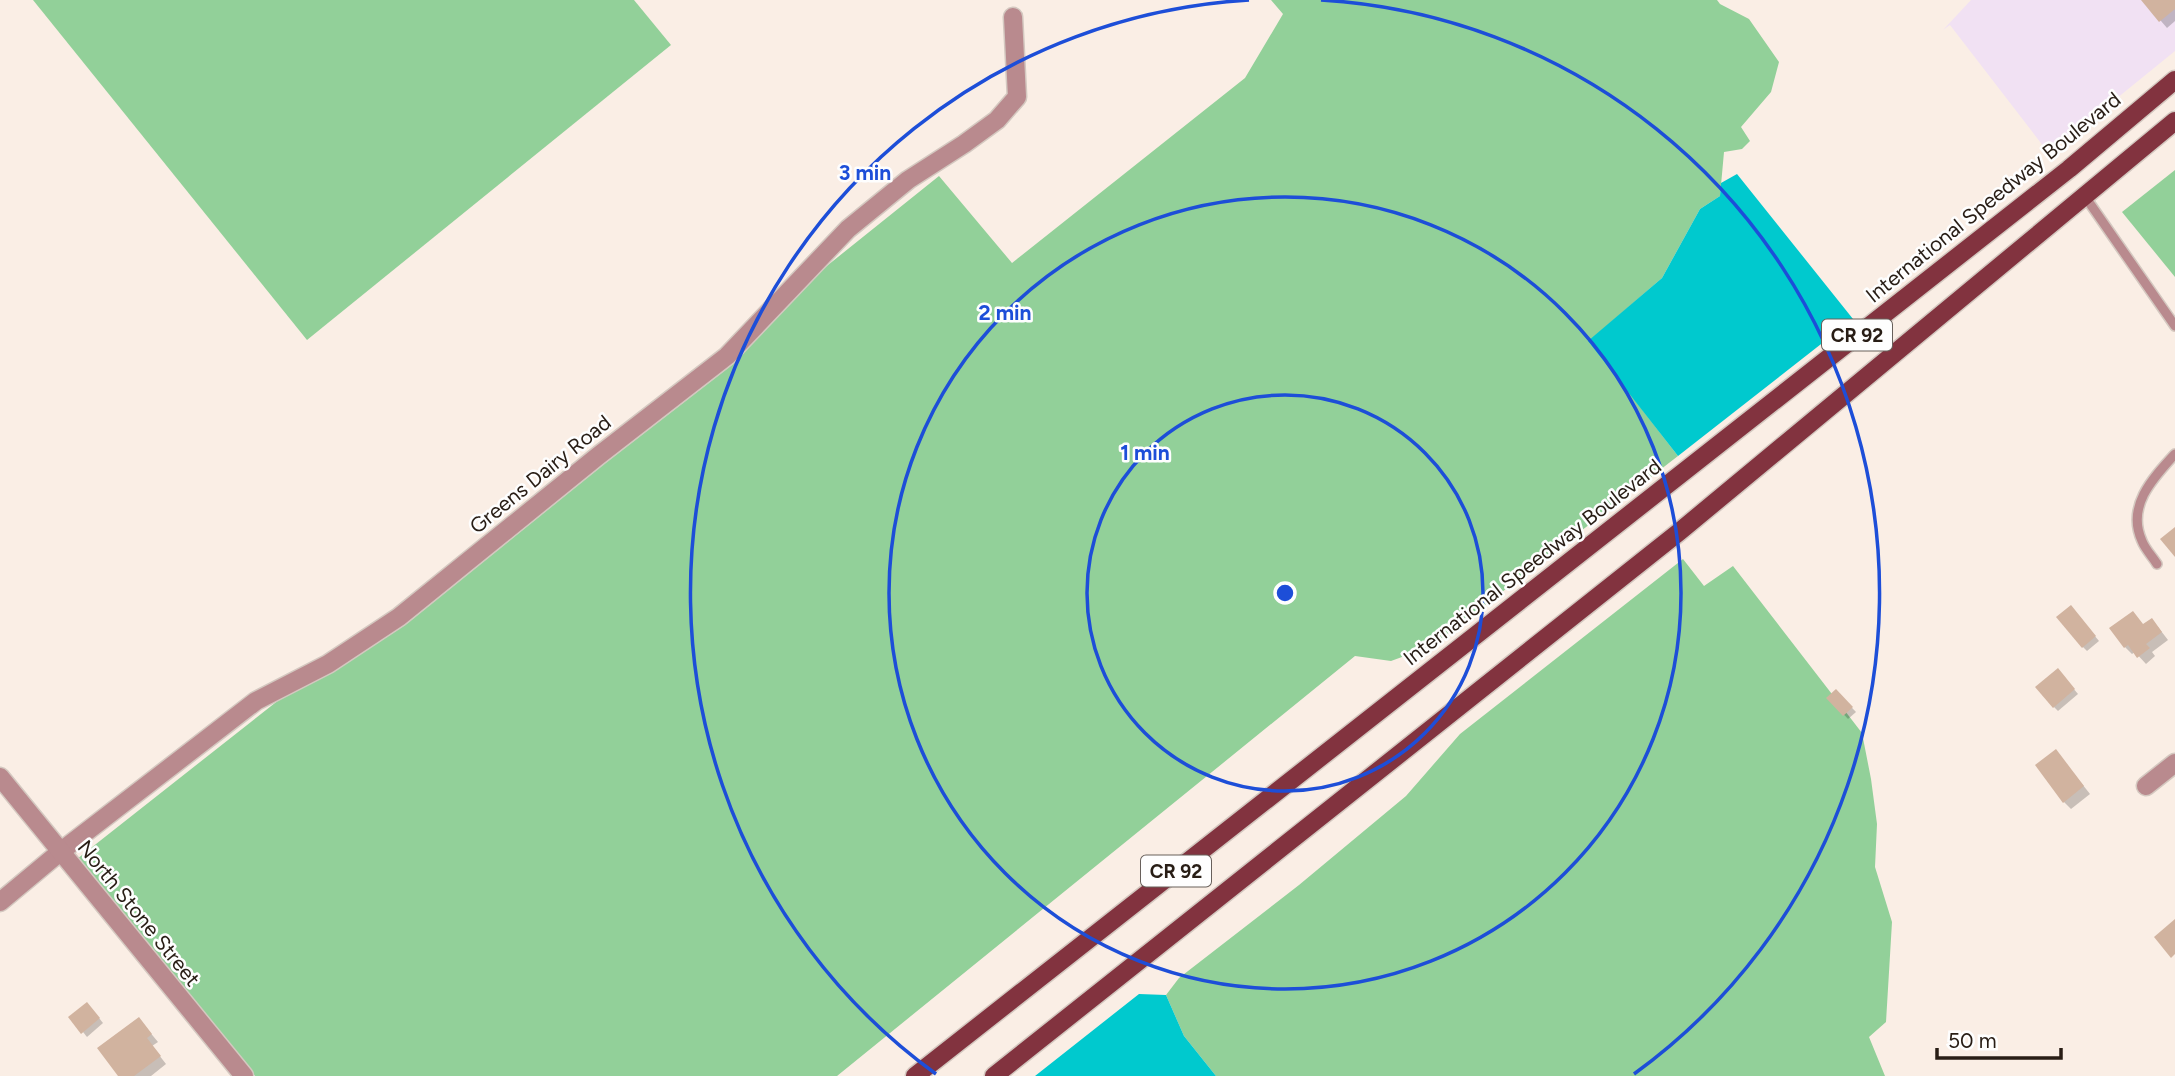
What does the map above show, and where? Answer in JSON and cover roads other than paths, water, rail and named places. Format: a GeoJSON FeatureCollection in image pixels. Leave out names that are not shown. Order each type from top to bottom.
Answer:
{"type":"FeatureCollection","features":[{"type":"Feature","properties":{"kind":"main road","name":"International Speedway Boulevard"},"geometry":{"type":"LineString","coordinates":[[915,1076],[2068,169],[2175,80]]}},
{"type":"Feature","properties":{"kind":"main road","name":"CR 92"},"geometry":{"type":"LineString","coordinates":[[994,1076],[1679,532],[2175,121]]}},
{"type":"Feature","properties":{"kind":"main road"},"geometry":{"type":"LineString","coordinates":[[2068,169],[2084,195]]}},
{"type":"Feature","properties":{"kind":"street","name":"Greens Dairy Road"},"geometry":{"type":"LineString","coordinates":[[0,902],[60,852],[256,701],[328,664],[399,618],[598,456],[727,356],[848,229],[908,180],[997,120],[1017,97],[1013,17]]}},
{"type":"Feature","properties":{"kind":"street"},"geometry":{"type":"LineString","coordinates":[[2146,786],[2175,763]]}},
{"type":"Feature","properties":{"kind":"street","name":"North Stone Street"},"geometry":{"type":"LineString","coordinates":[[0,777],[244,1076]]}},
{"type":"Feature","properties":{"kind":"lane"},"geometry":{"type":"LineString","coordinates":[[2084,195],[2175,326]]}},
{"type":"Feature","properties":{"kind":"lane"},"geometry":{"type":"LineString","coordinates":[[2157,564],[2142,541],[2136,520],[2138,506],[2150,482],[2175,454]]}},
{"type":"Feature","properties":{"kind":"water"},"geometry":{"type":"Polygon","coordinates":[[[1737,174],[1853,319],[1678,456],[1588,341],[1662,278],[1700,209],[1720,196],[1721,183],[1737,174]]]}},
{"type":"Feature","properties":{"kind":"water"},"geometry":{"type":"Polygon","coordinates":[[[1139,994],[1166,995],[1184,1036],[1216,1076],[1035,1076],[1139,994]]]}}]}
